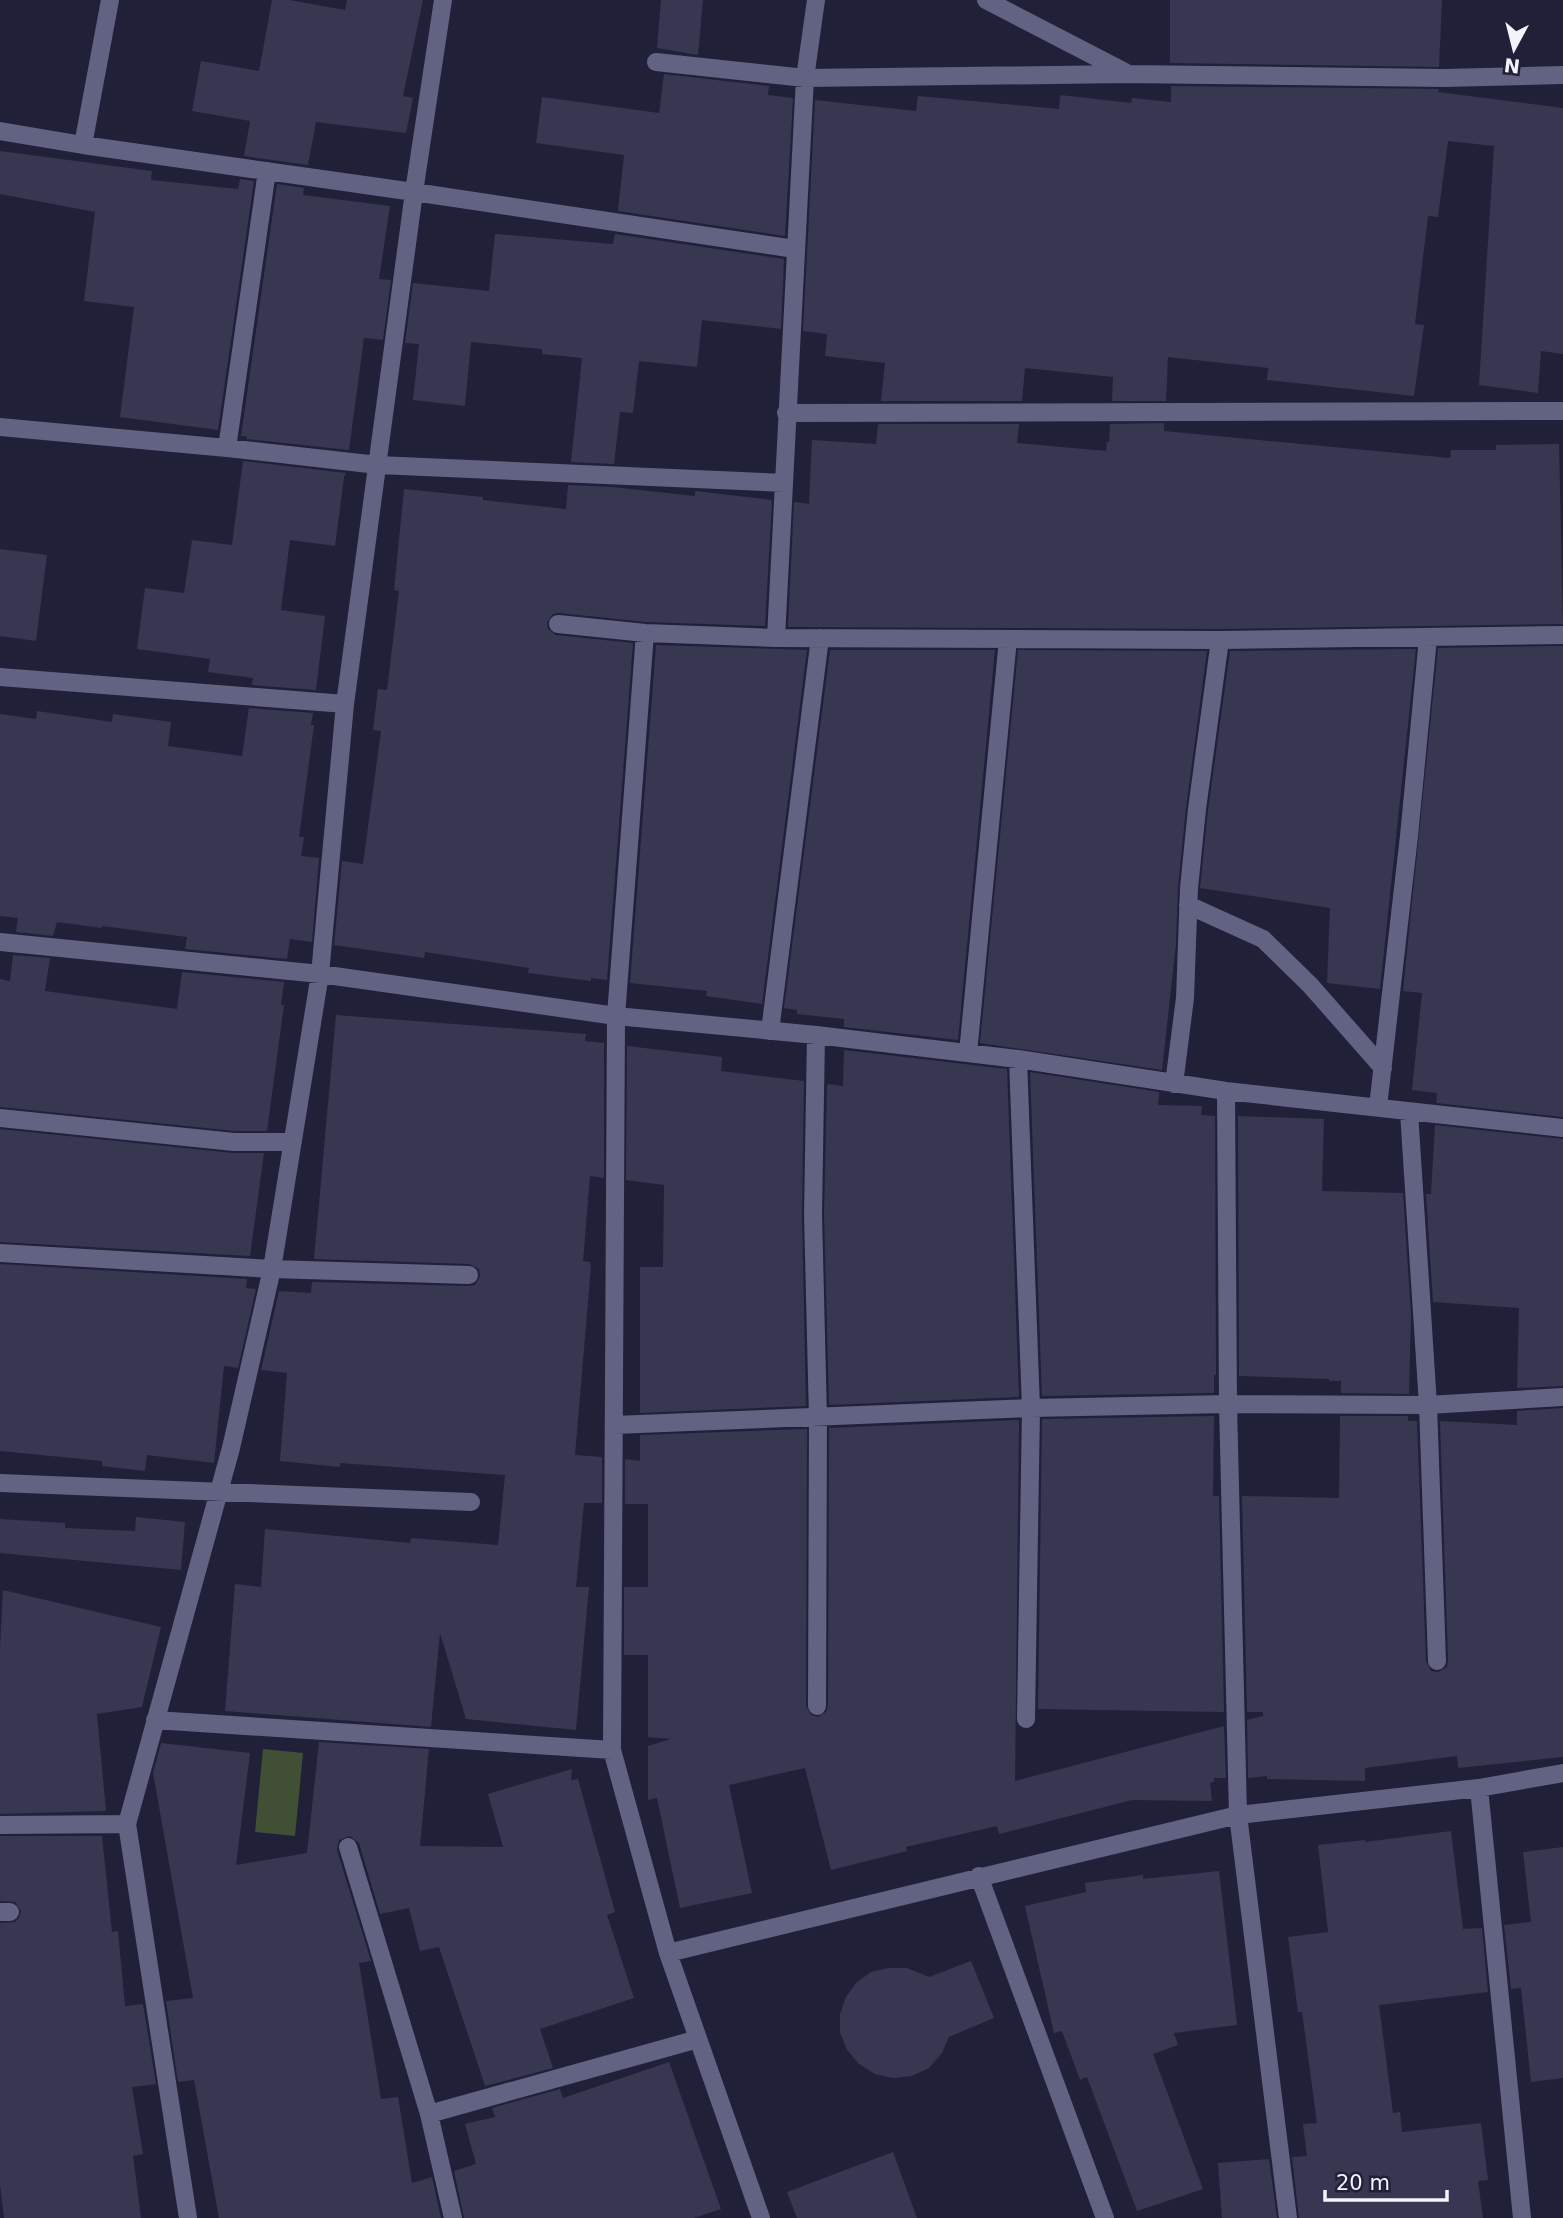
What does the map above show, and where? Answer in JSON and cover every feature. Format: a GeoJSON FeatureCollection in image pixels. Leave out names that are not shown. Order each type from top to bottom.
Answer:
{"type":"FeatureCollection","features":[{"type":"Feature","properties":{"kind":"street"},"geometry":{"type":"LineString","coordinates":[[83,145],[110,0]]}},
{"type":"Feature","properties":{"kind":"street"},"geometry":{"type":"LineString","coordinates":[[188,2218],[127,1824],[219,1492],[272,1269],[320,974],[345,704],[414,192],[443,0]]}},
{"type":"Feature","properties":{"kind":"street"},"geometry":{"type":"LineString","coordinates":[[776,638],[805,78],[816,0]]}},
{"type":"Feature","properties":{"kind":"street"},"geometry":{"type":"LineString","coordinates":[[986,0],[1128,74]]}},
{"type":"Feature","properties":{"kind":"street"},"geometry":{"type":"LineString","coordinates":[[656,62],[805,78],[1128,74],[1444,78],[1563,75]]}},
{"type":"Feature","properties":{"kind":"street"},"geometry":{"type":"LineString","coordinates":[[0,131],[795,249]]}},
{"type":"Feature","properties":{"kind":"street"},"geometry":{"type":"LineString","coordinates":[[227,448],[267,171]]}},
{"type":"Feature","properties":{"kind":"street"},"geometry":{"type":"LineString","coordinates":[[786,413],[1563,411]]}},
{"type":"Feature","properties":{"kind":"street"},"geometry":{"type":"LineString","coordinates":[[0,427],[227,448],[377,466],[784,482]]}},
{"type":"Feature","properties":{"kind":"street"},"geometry":{"type":"LineString","coordinates":[[558,624],[645,633],[776,638],[1220,640],[1563,635]]}},
{"type":"Feature","properties":{"kind":"street"},"geometry":{"type":"LineString","coordinates":[[645,633],[616,1016],[612,1750],[668,1953],[761,2218]]}},
{"type":"Feature","properties":{"kind":"street"},"geometry":{"type":"LineString","coordinates":[[770,1031],[820,638]]}},
{"type":"Feature","properties":{"kind":"street"},"geometry":{"type":"LineString","coordinates":[[1378,1107],[1429,638]]}},
{"type":"Feature","properties":{"kind":"street"},"geometry":{"type":"LineString","coordinates":[[968,1054],[1008,639]]}},
{"type":"Feature","properties":{"kind":"street"},"geometry":{"type":"LineString","coordinates":[[1174,1084],[1185,998],[1188,905],[1197,809],[1220,640]]}},
{"type":"Feature","properties":{"kind":"street"},"geometry":{"type":"LineString","coordinates":[[0,677],[345,704]]}},
{"type":"Feature","properties":{"kind":"street"},"geometry":{"type":"LineString","coordinates":[[1188,905],[1263,939],[1310,985],[1383,1068]]}},
{"type":"Feature","properties":{"kind":"street"},"geometry":{"type":"LineString","coordinates":[[0,943],[320,974],[616,1016],[816,1035],[1018,1059],[1226,1091],[1563,1128]]}},
{"type":"Feature","properties":{"kind":"street"},"geometry":{"type":"LineString","coordinates":[[816,1035],[813,1214],[818,1418],[817,1706]]}},
{"type":"Feature","properties":{"kind":"street"},"geometry":{"type":"LineString","coordinates":[[1018,1059],[1031,1408],[1026,1719]]}},
{"type":"Feature","properties":{"kind":"street"},"geometry":{"type":"LineString","coordinates":[[1226,1091],[1228,1404],[1238,1815],[1287,2218]]}},
{"type":"Feature","properties":{"kind":"street"},"geometry":{"type":"LineString","coordinates":[[1409,1112],[1427,1405],[1437,1661]]}},
{"type":"Feature","properties":{"kind":"street"},"geometry":{"type":"LineString","coordinates":[[0,1118],[234,1142],[293,1142]]}},
{"type":"Feature","properties":{"kind":"street"},"geometry":{"type":"LineString","coordinates":[[0,1253],[272,1269],[469,1275]]}},
{"type":"Feature","properties":{"kind":"street"},"geometry":{"type":"LineString","coordinates":[[615,1424],[1031,1408],[1228,1404],[1427,1405],[1563,1397]]}},
{"type":"Feature","properties":{"kind":"street"},"geometry":{"type":"LineString","coordinates":[[0,1483],[471,1502]]}},
{"type":"Feature","properties":{"kind":"street"},"geometry":{"type":"LineString","coordinates":[[155,1720],[612,1750]]}},
{"type":"Feature","properties":{"kind":"street"},"geometry":{"type":"LineString","coordinates":[[668,1953],[1238,1815],[1479,1788],[1563,1773]]}},
{"type":"Feature","properties":{"kind":"street"},"geometry":{"type":"LineString","coordinates":[[1479,1788],[1522,2218]]}},
{"type":"Feature","properties":{"kind":"street"},"geometry":{"type":"LineString","coordinates":[[0,1825],[127,1824]]}},
{"type":"Feature","properties":{"kind":"street"},"geometry":{"type":"LineString","coordinates":[[348,1847],[429,2114],[453,2218]]}},
{"type":"Feature","properties":{"kind":"street"},"geometry":{"type":"LineString","coordinates":[[979,1876],[1105,2218]]}},
{"type":"Feature","properties":{"kind":"street"},"geometry":{"type":"LineString","coordinates":[[429,2114],[698,2039]]}},
{"type":"Feature","properties":{"kind":"green space"},"geometry":{"type":"Polygon","coordinates":[[[263,1749],[303,1753],[295,1836],[255,1832],[263,1749]]]}},
{"type":"Feature","properties":{"kind":"building"},"geometry":{"type":"Polygon","coordinates":[[[272,0],[289,0],[345,10],[347,0],[423,0],[403,96],[413,98],[406,133],[316,122],[308,165],[244,156],[250,121],[192,111],[201,61],[259,71],[272,0]]]}},
{"type":"Feature","properties":{"kind":"building"},"geometry":{"type":"Polygon","coordinates":[[[661,0],[703,0],[698,55],[657,48],[661,0]]]}},
{"type":"Feature","properties":{"kind":"building"},"geometry":{"type":"Polygon","coordinates":[[[1170,0],[1442,0],[1439,67],[1170,63],[1170,0]]]}},
{"type":"Feature","properties":{"kind":"building"},"geometry":{"type":"Polygon","coordinates":[[[664,74],[769,86],[768,95],[793,98],[785,236],[618,211],[624,155],[536,143],[542,97],[659,113],[664,74]]]}},
{"type":"Feature","properties":{"kind":"building"},"geometry":{"type":"Polygon","coordinates":[[[1171,86],[1439,89],[1438,92],[1563,108],[1563,354],[1541,351],[1538,393],[1479,385],[1494,146],[1448,141],[1438,217],[1428,216],[1415,324],[1424,325],[1414,396],[1267,380],[1268,368],[1168,357],[1166,401],[1112,401],[1113,377],[1025,368],[1022,401],[881,401],[885,363],[825,356],[827,334],[803,331],[815,100],[916,111],[918,96],[1059,109],[1060,95],[1131,103],[1132,98],[1171,102],[1171,86]]]}},
{"type":"Feature","properties":{"kind":"building"},"geometry":{"type":"Polygon","coordinates":[[[0,151],[152,171],[151,180],[238,189],[240,179],[254,181],[218,430],[120,417],[134,307],[84,301],[95,212],[0,194],[0,151]]]}},
{"type":"Feature","properties":{"kind":"building"},"geometry":{"type":"Polygon","coordinates":[[[277,184],[304,188],[303,195],[390,206],[379,279],[391,280],[383,340],[364,338],[349,450],[246,439],[247,436],[241,436],[277,184]]]}},
{"type":"Feature","properties":{"kind":"building"},"geometry":{"type":"Polygon","coordinates":[[[495,234],[613,244],[615,234],[784,259],[781,329],[702,320],[697,367],[639,361],[633,413],[620,412],[614,464],[571,462],[582,358],[542,354],[542,349],[471,342],[465,406],[413,400],[419,344],[405,343],[413,283],[489,291],[495,234]]]}},
{"type":"Feature","properties":{"kind":"building"},"geometry":{"type":"Polygon","coordinates":[[[1164,423],[1164,431],[1450,458],[1451,450],[1496,450],[1496,445],[1559,444],[1563,624],[1220,629],[788,627],[794,502],[809,504],[812,440],[876,444],[878,424],[1019,424],[1017,443],[1106,451],[1110,424],[1164,423]]]}},
{"type":"Feature","properties":{"kind":"building"},"geometry":{"type":"Polygon","coordinates":[[[243,461],[346,473],[335,546],[290,540],[281,610],[325,616],[316,690],[252,685],[253,678],[208,672],[210,659],[137,649],[145,588],[184,593],[192,540],[232,545],[243,461]]]}},
{"type":"Feature","properties":{"kind":"building"},"geometry":{"type":"Polygon","coordinates":[[[568,485],[695,496],[695,491],[772,500],[765,626],[646,622],[559,613],[553,614],[547,622],[548,629],[556,635],[633,643],[607,980],[591,978],[591,981],[528,973],[529,968],[425,952],[424,958],[334,945],[342,861],[363,864],[381,731],[373,730],[378,689],[387,690],[399,591],[394,590],[404,489],[566,509],[568,485]]]}},
{"type":"Feature","properties":{"kind":"building"},"geometry":{"type":"Polygon","coordinates":[[[0,549],[47,555],[36,641],[0,636],[0,549]]]}},
{"type":"Feature","properties":{"kind":"building"},"geometry":{"type":"Polygon","coordinates":[[[656,645],[807,650],[762,1004],[706,996],[707,991],[630,983],[656,645]]]}},
{"type":"Feature","properties":{"kind":"building"},"geometry":{"type":"Polygon","coordinates":[[[1563,646],[1563,1117],[1436,1103],[1437,1093],[1412,1090],[1422,993],[1403,991],[1438,648],[1563,646]]]}},
{"type":"Feature","properties":{"kind":"building"},"geometry":{"type":"Polygon","coordinates":[[[1416,649],[1380,989],[1327,983],[1330,908],[1200,888],[1230,651],[1416,649]]]}},
{"type":"Feature","properties":{"kind":"building"},"geometry":{"type":"Polygon","coordinates":[[[830,650],[995,650],[958,1040],[844,1027],[844,1019],[797,1014],[797,1010],[784,1008],[830,650]]]}},
{"type":"Feature","properties":{"kind":"building"},"geometry":{"type":"Polygon","coordinates":[[[1018,650],[1207,651],[1186,808],[1178,887],[1176,944],[1162,1070],[980,1043],[1018,650]]]}},
{"type":"Feature","properties":{"kind":"building"},"geometry":{"type":"Polygon","coordinates":[[[249,708],[313,713],[311,725],[314,725],[299,837],[304,837],[301,856],[319,858],[312,942],[290,939],[287,959],[185,949],[187,937],[102,926],[57,922],[53,936],[16,932],[18,918],[0,916],[0,714],[36,719],[37,711],[112,722],[113,714],[171,722],[168,746],[242,756],[249,708]]]}},
{"type":"Feature","properties":{"kind":"building"},"geometry":{"type":"Polygon","coordinates":[[[13,955],[50,958],[45,991],[177,1009],[182,972],[284,982],[281,1005],[284,1005],[267,1131],[235,1131],[0,1107],[0,979],[10,981],[13,955]]]}},
{"type":"Feature","properties":{"kind":"building"},"geometry":{"type":"Polygon","coordinates":[[[336,1015],[586,1034],[585,1041],[604,1043],[604,1178],[590,1176],[583,1261],[590,1262],[591,1267],[575,1455],[602,1457],[602,1503],[584,1503],[576,1587],[589,1587],[576,1730],[466,1719],[440,1633],[431,1727],[225,1711],[235,1584],[261,1587],[265,1529],[410,1543],[411,1538],[498,1545],[505,1475],[340,1463],[340,1467],[280,1461],[287,1373],[261,1370],[279,1291],[311,1293],[312,1282],[469,1286],[475,1285],[480,1276],[479,1269],[469,1264],[314,1259],[336,1015]]]}},
{"type":"Feature","properties":{"kind":"building"},"geometry":{"type":"Polygon","coordinates":[[[627,1046],[722,1057],[721,1071],[804,1081],[802,1214],[806,1406],[640,1413],[640,1267],[663,1267],[664,1185],[626,1180],[627,1046]]]}},
{"type":"Feature","properties":{"kind":"building"},"geometry":{"type":"Polygon","coordinates":[[[844,1050],[1007,1069],[1019,1397],[829,1405],[824,1214],[827,1084],[843,1086],[844,1050]]]}},
{"type":"Feature","properties":{"kind":"building"},"geometry":{"type":"Polygon","coordinates":[[[1030,1072],[1159,1092],[1158,1105],[1202,1106],[1201,1115],[1215,1116],[1214,1393],[1042,1396],[1030,1072]]]}},
{"type":"Feature","properties":{"kind":"building"},"geometry":{"type":"Polygon","coordinates":[[[1238,1116],[1324,1119],[1322,1191],[1403,1193],[1411,1315],[1409,1394],[1341,1393],[1341,1381],[1329,1379],[1239,1376],[1238,1116]]]}},
{"type":"Feature","properties":{"kind":"building"},"geometry":{"type":"Polygon","coordinates":[[[1435,1125],[1563,1139],[1563,1386],[1517,1388],[1519,1308],[1433,1302],[1426,1194],[1431,1194],[1435,1125]]]}},
{"type":"Feature","properties":{"kind":"building"},"geometry":{"type":"Polygon","coordinates":[[[0,1129],[233,1153],[264,1153],[250,1256],[0,1242],[0,1129]]]}},
{"type":"Feature","properties":{"kind":"building"},"geometry":{"type":"Polygon","coordinates":[[[0,1264],[247,1279],[246,1288],[256,1289],[238,1368],[224,1366],[214,1463],[147,1455],[145,1471],[102,1466],[102,1461],[0,1451],[0,1264]]]}},
{"type":"Feature","properties":{"kind":"building"},"geometry":{"type":"Polygon","coordinates":[[[1563,1408],[1563,1757],[1458,1768],[1457,1756],[1365,1768],[1365,1781],[1267,1779],[1267,1776],[1248,1778],[1247,1720],[1263,1716],[1263,1712],[1247,1712],[1242,1496],[1339,1498],[1340,1416],[1408,1416],[1408,1421],[1417,1421],[1426,1661],[1431,1671],[1438,1672],[1447,1667],[1448,1661],[1440,1421],[1517,1425],[1517,1411],[1563,1408]]]}},
{"type":"Feature","properties":{"kind":"building"},"geometry":{"type":"Polygon","coordinates":[[[1214,1416],[1213,1496],[1219,1496],[1224,1712],[1038,1709],[1042,1419],[1214,1416]]]}},
{"type":"Feature","properties":{"kind":"building"},"geometry":{"type":"Polygon","coordinates":[[[1019,1420],[1015,1781],[1224,1726],[1226,1778],[1214,1778],[1214,1782],[1210,1783],[1212,1801],[1132,1800],[999,1834],[997,1826],[906,1847],[907,1851],[831,1870],[805,1768],[729,1785],[752,1893],[680,1908],[657,1798],[648,1800],[648,1746],[671,1739],[648,1737],[648,1655],[624,1655],[624,1587],[648,1587],[648,1504],[625,1504],[625,1459],[640,1461],[640,1435],[807,1429],[806,1706],[811,1715],[818,1717],[826,1712],[828,1706],[829,1428],[1019,1420]]]}},
{"type":"Feature","properties":{"kind":"building"},"geometry":{"type":"Polygon","coordinates":[[[136,1517],[185,1522],[181,1570],[0,1553],[0,1519],[65,1523],[65,1528],[135,1531],[136,1517]]]}},
{"type":"Feature","properties":{"kind":"building"},"geometry":{"type":"Polygon","coordinates":[[[3,1590],[161,1627],[142,1707],[97,1714],[106,1811],[0,1814],[0,1649],[3,1590]]]}},
{"type":"Feature","properties":{"kind":"building"},"geometry":{"type":"Polygon","coordinates":[[[319,1742],[429,1749],[420,1846],[503,1847],[488,1794],[572,1769],[571,1780],[578,1779],[615,1912],[607,1915],[634,1998],[540,2029],[553,2068],[485,2086],[439,1947],[420,1951],[409,1908],[380,1914],[359,1843],[350,1836],[339,1840],[337,1850],[371,1961],[359,1963],[381,2099],[398,2097],[412,2183],[432,2177],[441,2218],[219,2218],[194,2080],[178,2082],[166,2001],[193,1998],[153,1773],[161,1743],[250,1753],[236,1865],[307,1853],[319,1742]]]}},
{"type":"Feature","properties":{"kind":"building"},"geometry":{"type":"Polygon","coordinates":[[[1451,1831],[1463,1929],[1482,1928],[1488,1992],[1379,2005],[1393,2113],[1400,2112],[1402,2132],[1481,2123],[1488,2180],[1478,2181],[1483,2218],[1299,2218],[1292,2157],[1307,2156],[1303,2124],[1317,2123],[1302,2012],[1298,2012],[1288,1937],[1328,1932],[1318,1845],[1451,1831]]]}},
{"type":"Feature","properties":{"kind":"building"},"geometry":{"type":"Polygon","coordinates":[[[0,1836],[102,1836],[112,1932],[118,1931],[125,2006],[143,2004],[156,2084],[132,2087],[143,2154],[133,2156],[141,2218],[4,2218],[0,2184],[0,1923],[15,1922],[21,1911],[15,1902],[0,1901],[0,1836]]]}},
{"type":"Feature","properties":{"kind":"building"},"geometry":{"type":"Polygon","coordinates":[[[1563,1847],[1563,2078],[1531,2082],[1521,1988],[1511,1989],[1504,1925],[1531,1922],[1523,1852],[1563,1847]]]}},
{"type":"Feature","properties":{"kind":"building"},"geometry":{"type":"Polygon","coordinates":[[[1219,1871],[1237,2025],[1174,2033],[1178,2045],[1153,2054],[1203,2189],[1137,2211],[1087,2077],[1080,2080],[1062,2031],[1054,2033],[1025,1906],[1086,1892],[1085,1883],[1143,1875],[1143,1879],[1219,1871]]]}},
{"type":"Feature","properties":{"kind":"building"},"geometry":{"type":"Polygon","coordinates":[[[971,1961],[994,2018],[949,2037],[942,2053],[929,2068],[912,2076],[893,2078],[875,2074],[859,2064],[847,2050],[840,2032],[840,2014],[846,1997],[856,1983],[871,1972],[907,1968],[929,1977],[971,1961]]]}},
{"type":"Feature","properties":{"kind":"building"},"geometry":{"type":"Polygon","coordinates":[[[669,2062],[721,2209],[694,2218],[464,2218],[454,2171],[476,2164],[465,2124],[495,2117],[492,2108],[560,2089],[563,2098],[669,2062]]]}},
{"type":"Feature","properties":{"kind":"building"},"geometry":{"type":"Polygon","coordinates":[[[893,2152],[917,2218],[797,2218],[787,2192],[893,2152]]]}},
{"type":"Feature","properties":{"kind":"building"},"geometry":{"type":"Polygon","coordinates":[[[1269,2159],[1277,2218],[1222,2218],[1218,2163],[1269,2159]]]}}]}
